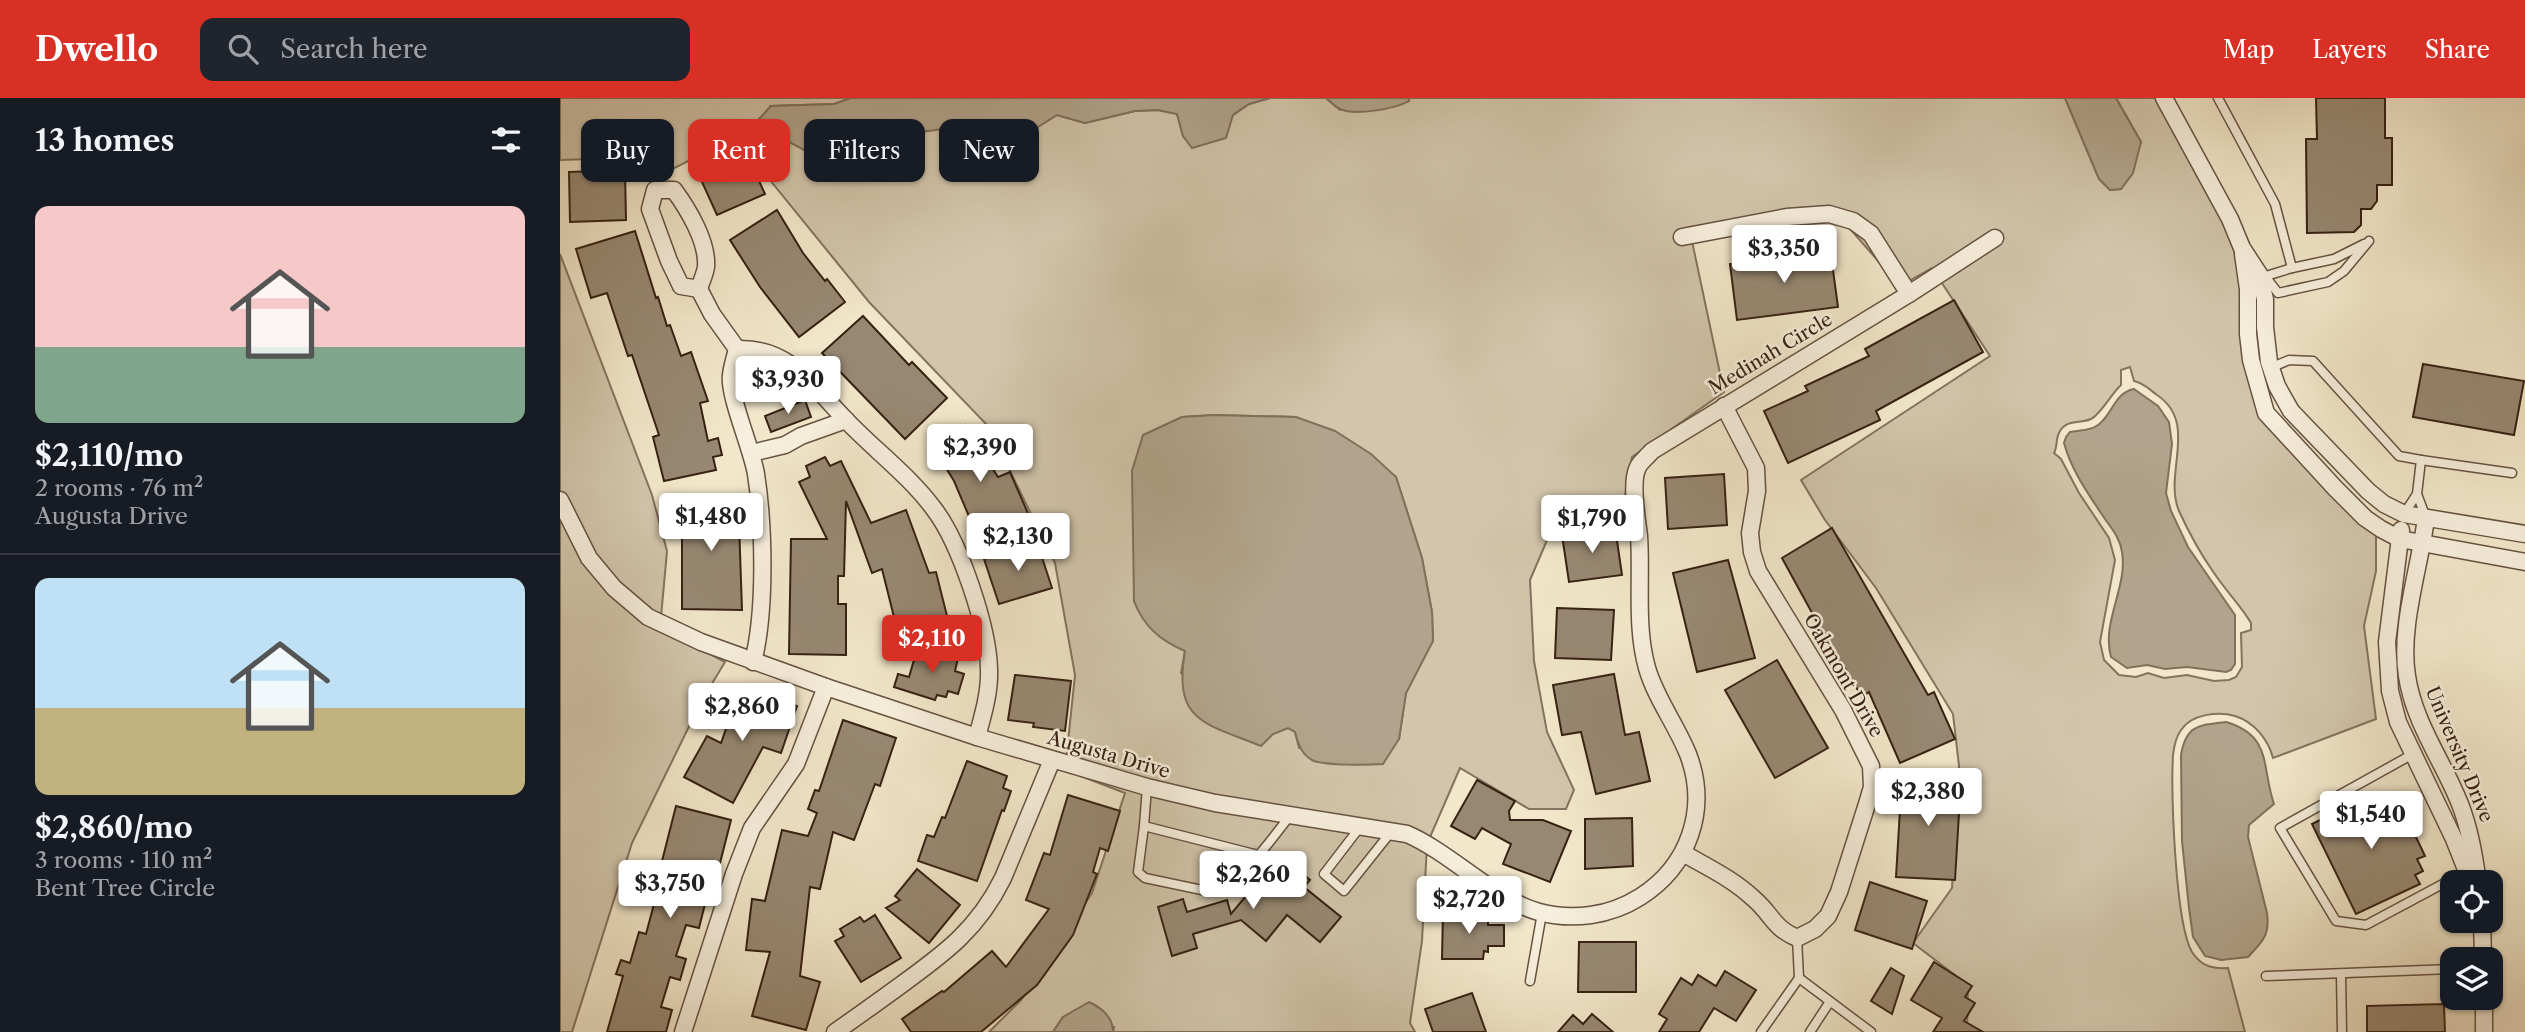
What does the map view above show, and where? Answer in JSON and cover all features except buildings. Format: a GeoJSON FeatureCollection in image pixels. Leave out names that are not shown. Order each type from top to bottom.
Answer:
{"type":"FeatureCollection","features":[{"type":"Feature","properties":{"kind":"street"},"geometry":{"type":"LineString","coordinates":[[2164,98],[2230,219],[2242,248],[2259,274],[2270,368],[2291,411],[2368,491],[2384,504],[2404,514],[2525,534]]}},
{"type":"Feature","properties":{"kind":"street"},"geometry":{"type":"LineString","coordinates":[[699,289],[681,286],[669,261],[650,209],[655,190],[674,190],[687,207],[696,227],[706,266],[699,289],[712,314],[737,349],[730,377],[752,453],[760,503],[762,561],[758,641],[753,662]]}},
{"type":"Feature","properties":{"kind":"street"},"geometry":{"type":"LineString","coordinates":[[1682,237],[1787,217],[1829,214],[1853,221],[1871,234],[1909,294]]}},
{"type":"Feature","properties":{"kind":"street","name":"Medinah Circle"},"geometry":{"type":"LineString","coordinates":[[1683,853],[1693,831],[1697,792],[1687,752],[1656,691],[1643,649],[1641,562],[1635,489],[1637,467],[1652,452],[1690,427],[1909,294],[1995,238]]}},
{"type":"Feature","properties":{"kind":"street"},"geometry":{"type":"LineString","coordinates":[[2242,248],[2248,289],[2248,334],[2255,375],[2266,413],[2365,518],[2400,539],[2525,562]]}},
{"type":"Feature","properties":{"kind":"street"},"geometry":{"type":"LineString","coordinates":[[737,349],[757,348],[794,367],[935,510],[955,546],[987,648],[989,688],[977,737]]}},
{"type":"Feature","properties":{"kind":"street","name":"Oakmont Drive"},"geometry":{"type":"LineString","coordinates":[[1724,406],[1756,468],[1757,491],[1750,533],[1758,571],[1843,710],[1871,766],[1872,787],[1839,892],[1828,916],[1815,929],[1797,938]]}},
{"type":"Feature","properties":{"kind":"street"},"geometry":{"type":"LineString","coordinates":[[752,453],[785,445],[810,432],[846,420]]}},
{"type":"Feature","properties":{"kind":"street","name":"Augusta Drive"},"geometry":{"type":"LineString","coordinates":[[560,500],[600,574],[630,604],[665,626],[753,662],[977,737],[1147,787],[1216,803],[1392,830],[1426,842],[1512,901],[1561,917],[1587,916],[1611,911],[1633,901],[1653,889],[1683,853]]}},
{"type":"Feature","properties":{"kind":"street","name":"University Drive"},"geometry":{"type":"LineString","coordinates":[[2404,514],[2387,642],[2386,666],[2390,691],[2398,722],[2468,870]]}},
{"type":"Feature","properties":{"kind":"street","name":"University Drive"},"geometry":{"type":"LineString","coordinates":[[2426,517],[2404,654],[2416,713],[2460,802],[2472,837],[2472,870]]}},
{"type":"Feature","properties":{"kind":"street"},"geometry":{"type":"LineString","coordinates":[[683,1032],[734,874],[752,828],[796,764],[826,687]]}},
{"type":"Feature","properties":{"kind":"street"},"geometry":{"type":"LineString","coordinates":[[2413,754],[2432,746]]}},
{"type":"Feature","properties":{"kind":"street"},"geometry":{"type":"LineString","coordinates":[[835,1032],[943,955],[976,922],[1003,878],[1052,760]]}},
{"type":"Feature","properties":{"kind":"street"},"geometry":{"type":"LineString","coordinates":[[1683,853],[1737,885],[1755,899],[1780,930],[1797,938]]}},
{"type":"Feature","properties":{"kind":"street"},"geometry":{"type":"LineString","coordinates":[[2484,1010],[2484,1032]]}},
{"type":"Feature","properties":{"kind":"lane"},"geometry":{"type":"LineString","coordinates":[[2218,98],[2274,204],[2291,268]]}},
{"type":"Feature","properties":{"kind":"lane"},"geometry":{"type":"LineString","coordinates":[[2242,248],[2278,293],[2328,282],[2344,271],[2370,241],[2334,259],[2266,276]]}},
{"type":"Feature","properties":{"kind":"lane"},"geometry":{"type":"LineString","coordinates":[[2255,375],[2289,360],[2313,361],[2399,456],[2512,473]]}},
{"type":"Feature","properties":{"kind":"lane"},"geometry":{"type":"LineString","coordinates":[[2404,514],[2417,494],[2421,460]]}},
{"type":"Feature","properties":{"kind":"lane"},"geometry":{"type":"LineString","coordinates":[[2417,494],[2426,517]]}},
{"type":"Feature","properties":{"kind":"lane"},"geometry":{"type":"LineString","coordinates":[[2413,754],[2280,828],[2336,921],[2366,925],[2440,892]]}},
{"type":"Feature","properties":{"kind":"lane"},"geometry":{"type":"LineString","coordinates":[[1147,787],[1138,872],[1145,878],[1211,891],[1230,883],[1258,855],[1290,816]]}},
{"type":"Feature","properties":{"kind":"lane"},"geometry":{"type":"LineString","coordinates":[[1144,826],[1258,855]]}},
{"type":"Feature","properties":{"kind":"lane"},"geometry":{"type":"LineString","coordinates":[[1360,827],[1324,874],[1344,891],[1392,830]]}},
{"type":"Feature","properties":{"kind":"lane"},"geometry":{"type":"LineString","coordinates":[[1530,981],[1542,913]]}},
{"type":"Feature","properties":{"kind":"lane"},"geometry":{"type":"LineString","coordinates":[[1761,1032],[1798,978],[1797,938]]}},
{"type":"Feature","properties":{"kind":"lane"},"geometry":{"type":"LineString","coordinates":[[2266,976],[2440,970]]}},
{"type":"Feature","properties":{"kind":"lane"},"geometry":{"type":"LineString","coordinates":[[2341,974],[2342,1032]]}},
{"type":"Feature","properties":{"kind":"lane"},"geometry":{"type":"LineString","coordinates":[[1798,978],[1871,1032]]}},
{"type":"Feature","properties":{"kind":"lane"},"geometry":{"type":"LineString","coordinates":[[1810,1032],[1829,1003]]}},
{"type":"Feature","properties":{"kind":"shaded area"},"geometry":{"type":"Polygon","coordinates":[[[560,98],[851,98],[834,104],[771,106],[788,119],[688,119],[688,161],[674,168],[674,119],[581,119],[581,159],[560,160],[560,98]]]}},
{"type":"Feature","properties":{"kind":"shaded area"},"geometry":{"type":"Polygon","coordinates":[[[851,98],[1270,98],[1249,104],[1233,115],[1226,138],[1192,148],[1183,136],[1177,114],[1158,110],[1135,111],[1085,123],[1057,115],[1039,126],[1039,119],[939,119],[939,130],[925,131],[925,119],[804,119],[804,150],[790,143],[790,119],[759,119],[771,106],[834,104],[851,98]]]}},
{"type":"Feature","properties":{"kind":"shaded area"},"geometry":{"type":"Polygon","coordinates":[[[1270,98],[1326,98],[1340,110],[1409,101],[1409,98],[2065,98],[2099,179],[2110,190],[2121,189],[2141,142],[2116,98],[2160,98],[2243,256],[2252,381],[2287,441],[2376,526],[2376,571],[2364,626],[2376,719],[2273,758],[2268,744],[2259,732],[2248,722],[2235,716],[2214,714],[2198,717],[2191,720],[2178,736],[2173,755],[2174,826],[2178,887],[2186,937],[2199,961],[2212,967],[2228,968],[2245,1032],[1967,1032],[1968,985],[1913,943],[1952,888],[1959,766],[1953,714],[1876,588],[1825,520],[1801,480],[1990,356],[1932,268],[1900,286],[1831,207],[1689,227],[1724,392],[1632,457],[1622,513],[1554,524],[1530,580],[1534,661],[1547,732],[1574,790],[1566,809],[1529,809],[1460,768],[1427,844],[1422,941],[1410,1023],[1415,1032],[1113,1032],[1114,1027],[1063,1017],[1053,1032],[989,1032],[1021,1000],[1092,893],[1125,793],[1065,770],[1075,675],[1055,563],[988,426],[869,302],[772,182],[790,182],[790,120],[804,131],[804,182],[925,182],[925,131],[939,129],[939,182],[1039,182],[1039,126],[1057,115],[1085,123],[1135,111],[1158,110],[1177,114],[1183,136],[1233,115],[1249,104],[1270,98]],[[2130,367],[2121,370],[2121,385],[2091,419],[2063,427],[2058,434],[2054,453],[2061,459],[2079,493],[2109,538],[2115,560],[2100,642],[2104,660],[2119,675],[2136,677],[2148,673],[2164,678],[2187,675],[2214,681],[2229,680],[2236,677],[2242,667],[2241,633],[2251,630],[2251,623],[2204,558],[2179,511],[2175,496],[2178,449],[2176,420],[2169,406],[2144,385],[2134,381],[2130,367]],[[1182,417],[1144,435],[1134,601],[1154,631],[1185,651],[1181,673],[1273,734],[1288,728],[1295,732],[1299,748],[1399,739],[1406,693],[1433,640],[1432,612],[1422,558],[1396,477],[1296,417],[1182,417]]]}},
{"type":"Feature","properties":{"kind":"shaded area"},"geometry":{"type":"Polygon","coordinates":[[[1326,98],[1409,98],[1409,101],[1385,109],[1355,112],[1340,109],[1326,98]]]}},
{"type":"Feature","properties":{"kind":"shaded area"},"geometry":{"type":"Polygon","coordinates":[[[2065,98],[2116,98],[2141,142],[2133,173],[2121,189],[2110,190],[2099,179],[2065,98]]]}},
{"type":"Feature","properties":{"kind":"shaded area"},"geometry":{"type":"Polygon","coordinates":[[[560,254],[652,495],[667,551],[660,628],[725,662],[701,702],[632,843],[572,1032],[560,1032],[560,254]]]}},
{"type":"Feature","properties":{"kind":"shaded area"},"geometry":{"type":"Polygon","coordinates":[[[2134,389],[2158,406],[2169,422],[2172,444],[2166,493],[2171,511],[2188,547],[2235,615],[2235,664],[2226,672],[2187,667],[2165,669],[2147,665],[2127,668],[2111,657],[2109,631],[2123,565],[2121,547],[2076,473],[2064,443],[2070,432],[2098,425],[2122,395],[2134,389]]]}},
{"type":"Feature","properties":{"kind":"shaded area"},"geometry":{"type":"Polygon","coordinates":[[[1182,417],[1296,417],[1335,431],[1371,454],[1396,477],[1422,558],[1432,612],[1433,641],[1406,693],[1399,739],[1383,764],[1336,764],[1312,760],[1303,751],[1295,732],[1288,728],[1273,734],[1261,746],[1209,725],[1189,706],[1184,693],[1182,675],[1185,651],[1154,632],[1138,610],[1134,601],[1132,471],[1143,435],[1182,417]]]}},
{"type":"Feature","properties":{"kind":"shaded area"},"geometry":{"type":"Polygon","coordinates":[[[2226,722],[2241,728],[2258,744],[2263,754],[2274,804],[2249,825],[2248,837],[2267,913],[2266,932],[2248,957],[2221,960],[2205,956],[2193,937],[2182,841],[2181,755],[2186,738],[2195,728],[2226,722]]]}},
{"type":"Feature","properties":{"kind":"shaded area"},"geometry":{"type":"Polygon","coordinates":[[[1089,1002],[1106,1014],[1113,1032],[1053,1032],[1063,1017],[1089,1002]]]}}]}
